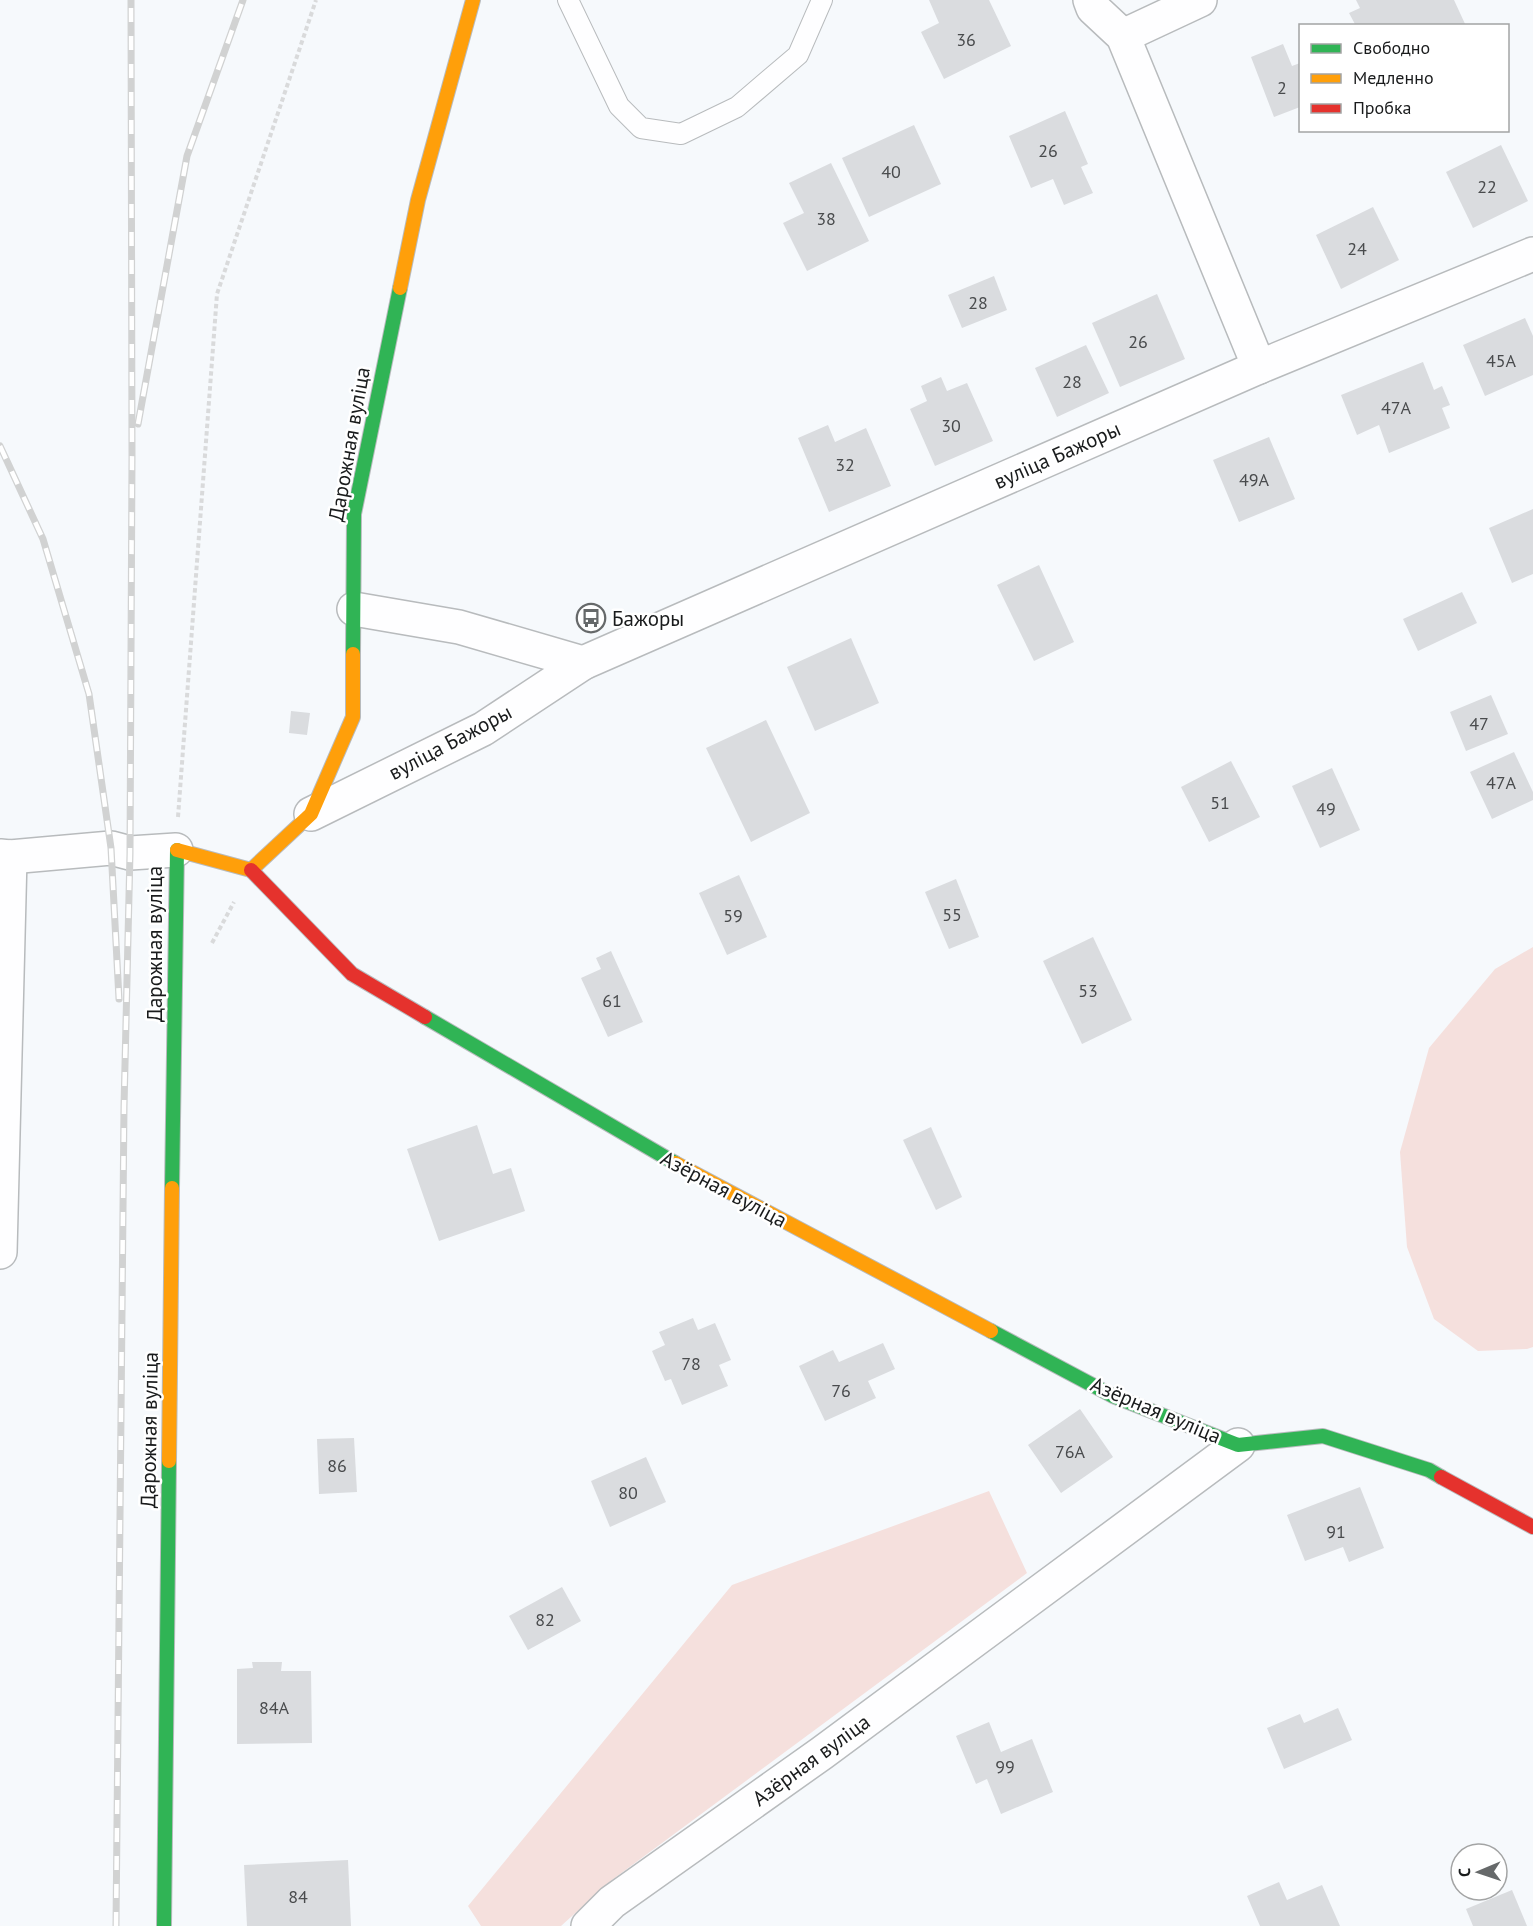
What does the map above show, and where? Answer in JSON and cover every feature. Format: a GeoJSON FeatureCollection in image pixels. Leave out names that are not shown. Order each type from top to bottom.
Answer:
{"type":"FeatureCollection","features":[{"type":"Feature","properties":{"kind":"street","name":"Дарожная вуліца"},"geometry":{"type":"LineString","coordinates":[[164,1926],[176,850],[251,870],[311,814],[353,717],[354,514],[356,502],[418,200],[473,0]]}},
{"type":"Feature","properties":{"kind":"street"},"geometry":{"type":"LineString","coordinates":[[1090,0],[1093,8],[1123,36],[1259,367]]}},
{"type":"Feature","properties":{"kind":"street"},"geometry":{"type":"LineString","coordinates":[[1123,36],[1152,10],[1200,0]]}},
{"type":"Feature","properties":{"kind":"street","name":"вуліца Бажоры"},"geometry":{"type":"LineString","coordinates":[[311,814],[483,729],[583,663],[1259,367],[1533,254]]}},
{"type":"Feature","properties":{"kind":"street"},"geometry":{"type":"LineString","coordinates":[[354,609],[459,627],[583,663]]}},
{"type":"Feature","properties":{"kind":"street"},"geometry":{"type":"LineString","coordinates":[[0,1252],[5,856],[111,848],[130,853],[176,850]]}},
{"type":"Feature","properties":{"kind":"street","name":"Азёрная вуліца"},"geometry":{"type":"LineString","coordinates":[[251,870],[352,974],[655,1152],[1113,1396],[1238,1445],[1323,1436],[1429,1470],[1533,1527]]}},
{"type":"Feature","properties":{"kind":"street","name":"Азёрная вуліца"},"geometry":{"type":"LineString","coordinates":[[588,1926],[612,1902],[822,1753],[1238,1445]]}},
{"type":"Feature","properties":{"kind":"lane"},"geometry":{"type":"LineString","coordinates":[[568,0],[619,106],[641,128],[681,134],[737,107],[798,55],[822,0]]}},
{"type":"Feature","properties":{"kind":"path"},"geometry":{"type":"LineString","coordinates":[[176,850],[217,294],[316,0]]}},
{"type":"Feature","properties":{"kind":"shaded area"},"geometry":{"type":"Polygon","coordinates":[[[1533,947],[1533,1347],[1478,1351],[1434,1319],[1407,1247],[1400,1152],[1429,1048],[1495,969],[1533,947]]]}},
{"type":"Feature","properties":{"kind":"shaded area"},"geometry":{"type":"Polygon","coordinates":[[[989,1491],[1027,1573],[612,1880],[561,1926],[481,1926],[468,1906],[732,1585],[989,1491]]]}},
{"type":"Feature","properties":{"kind":"building"},"geometry":{"type":"Polygon","coordinates":[[[929,0],[989,0],[1011,46],[944,79],[921,32],[939,23],[929,0]]]}},
{"type":"Feature","properties":{"kind":"building"},"geometry":{"type":"Polygon","coordinates":[[[1356,0],[1454,0],[1465,24],[1355,24],[1349,13],[1360,8],[1356,0]]]}},
{"type":"Feature","properties":{"kind":"building"},"geometry":{"type":"Polygon","coordinates":[[[1283,44],[1292,66],[1299,63],[1299,107],[1274,117],[1251,57],[1283,44]]]}},
{"type":"Feature","properties":{"kind":"building"},"geometry":{"type":"Polygon","coordinates":[[[1065,111],[1088,164],[1081,167],[1093,193],[1064,205],[1053,179],[1031,188],[1009,136],[1065,111]]]}},
{"type":"Feature","properties":{"kind":"building"},"geometry":{"type":"Polygon","coordinates":[[[914,125],[941,184],[869,217],[842,158],[914,125]]]}},
{"type":"Feature","properties":{"kind":"building"},"geometry":{"type":"Polygon","coordinates":[[[1501,145],[1528,201],[1473,228],[1446,172],[1501,145]]]}},
{"type":"Feature","properties":{"kind":"building"},"geometry":{"type":"Polygon","coordinates":[[[831,163],[869,241],[807,271],[783,223],[804,213],[789,183],[831,163]]]}},
{"type":"Feature","properties":{"kind":"building"},"geometry":{"type":"Polygon","coordinates":[[[1373,207],[1399,260],[1341,289],[1316,235],[1373,207]]]}},
{"type":"Feature","properties":{"kind":"building"},"geometry":{"type":"Polygon","coordinates":[[[994,276],[1007,310],[962,328],[948,295],[994,276]]]}},
{"type":"Feature","properties":{"kind":"building"},"geometry":{"type":"Polygon","coordinates":[[[1157,294],[1185,359],[1120,387],[1092,323],[1157,294]]]}},
{"type":"Feature","properties":{"kind":"building"},"geometry":{"type":"Polygon","coordinates":[[[1525,318],[1533,336],[1533,375],[1485,396],[1463,345],[1525,318]]]}},
{"type":"Feature","properties":{"kind":"building"},"geometry":{"type":"Polygon","coordinates":[[[1086,345],[1109,393],[1057,417],[1035,368],[1086,345]]]}},
{"type":"Feature","properties":{"kind":"building"},"geometry":{"type":"Polygon","coordinates":[[[1423,362],[1434,390],[1442,386],[1450,405],[1442,408],[1450,428],[1389,453],[1379,425],[1357,435],[1341,395],[1423,362]]]}},
{"type":"Feature","properties":{"kind":"building"},"geometry":{"type":"Polygon","coordinates":[[[941,377],[947,391],[967,383],[993,441],[935,466],[910,409],[927,401],[921,386],[941,377]]]}},
{"type":"Feature","properties":{"kind":"building"},"geometry":{"type":"Polygon","coordinates":[[[828,425],[835,442],[866,428],[891,486],[829,512],[798,438],[828,425]]]}},
{"type":"Feature","properties":{"kind":"building"},"geometry":{"type":"Polygon","coordinates":[[[1269,437],[1295,499],[1239,522],[1213,460],[1269,437]]]}},
{"type":"Feature","properties":{"kind":"building"},"geometry":{"type":"Polygon","coordinates":[[[1533,509],[1533,574],[1512,583],[1489,528],[1533,509]]]}},
{"type":"Feature","properties":{"kind":"building"},"geometry":{"type":"Polygon","coordinates":[[[1039,565],[1074,642],[1034,661],[997,585],[1039,565]]]}},
{"type":"Feature","properties":{"kind":"building"},"geometry":{"type":"Polygon","coordinates":[[[1462,592],[1477,623],[1418,651],[1403,619],[1462,592]]]}},
{"type":"Feature","properties":{"kind":"building"},"geometry":{"type":"Polygon","coordinates":[[[851,638],[879,703],[815,731],[787,667],[851,638]]]}},
{"type":"Feature","properties":{"kind":"building"},"geometry":{"type":"Polygon","coordinates":[[[1491,695],[1508,734],[1466,751],[1450,712],[1491,695]]]}},
{"type":"Feature","properties":{"kind":"building"},"geometry":{"type":"Polygon","coordinates":[[[291,711],[310,713],[307,735],[289,733],[291,711]]]}},
{"type":"Feature","properties":{"kind":"building"},"geometry":{"type":"Polygon","coordinates":[[[766,720],[810,813],[751,842],[706,748],[766,720]]]}},
{"type":"Feature","properties":{"kind":"building"},"geometry":{"type":"Polygon","coordinates":[[[1514,752],[1533,792],[1533,800],[1492,819],[1470,772],[1514,752]]]}},
{"type":"Feature","properties":{"kind":"building"},"geometry":{"type":"Polygon","coordinates":[[[1231,761],[1260,817],[1209,842],[1181,787],[1231,761]]]}},
{"type":"Feature","properties":{"kind":"building"},"geometry":{"type":"Polygon","coordinates":[[[1332,768],[1360,830],[1320,848],[1292,786],[1332,768]]]}},
{"type":"Feature","properties":{"kind":"building"},"geometry":{"type":"Polygon","coordinates":[[[739,875],[767,937],[727,955],[699,893],[739,875]]]}},
{"type":"Feature","properties":{"kind":"building"},"geometry":{"type":"Polygon","coordinates":[[[956,879],[979,937],[949,949],[925,892],[956,879]]]}},
{"type":"Feature","properties":{"kind":"building"},"geometry":{"type":"Polygon","coordinates":[[[1093,937],[1132,1020],[1082,1044],[1043,961],[1093,937]]]}},
{"type":"Feature","properties":{"kind":"building"},"geometry":{"type":"Polygon","coordinates":[[[611,951],[643,1022],[608,1037],[581,978],[601,969],[596,958],[611,951]]]}},
{"type":"Feature","properties":{"kind":"building"},"geometry":{"type":"Polygon","coordinates":[[[477,1125],[493,1174],[511,1168],[525,1211],[439,1241],[407,1149],[477,1125]]]}},
{"type":"Feature","properties":{"kind":"building"},"geometry":{"type":"Polygon","coordinates":[[[931,1127],[962,1197],[936,1210],[903,1140],[931,1127]]]}},
{"type":"Feature","properties":{"kind":"building"},"geometry":{"type":"Polygon","coordinates":[[[693,1318],[698,1330],[715,1323],[731,1360],[719,1365],[728,1386],[682,1405],[671,1379],[665,1381],[652,1351],[665,1345],[659,1332],[693,1318]]]}},
{"type":"Feature","properties":{"kind":"building"},"geometry":{"type":"Polygon","coordinates":[[[883,1343],[895,1369],[868,1381],[876,1398],[825,1421],[799,1366],[833,1350],[839,1362],[883,1343]]]}},
{"type":"Feature","properties":{"kind":"building"},"geometry":{"type":"Polygon","coordinates":[[[1080,1409],[1113,1457],[1061,1493],[1028,1445],[1080,1409]]]}},
{"type":"Feature","properties":{"kind":"building"},"geometry":{"type":"Polygon","coordinates":[[[354,1438],[357,1492],[319,1494],[317,1439],[354,1438]]]}},
{"type":"Feature","properties":{"kind":"building"},"geometry":{"type":"Polygon","coordinates":[[[646,1457],[666,1502],[610,1527],[591,1481],[646,1457]]]}},
{"type":"Feature","properties":{"kind":"building"},"geometry":{"type":"Polygon","coordinates":[[[1360,1487],[1384,1548],[1349,1562],[1343,1547],[1305,1561],[1287,1515],[1360,1487]]]}},
{"type":"Feature","properties":{"kind":"building"},"geometry":{"type":"Polygon","coordinates":[[[562,1587],[581,1621],[528,1650],[509,1616],[562,1587]]]}},
{"type":"Feature","properties":{"kind":"building"},"geometry":{"type":"Polygon","coordinates":[[[252,1662],[282,1662],[281,1671],[311,1671],[312,1743],[237,1744],[237,1669],[253,1668],[252,1662]]]}},
{"type":"Feature","properties":{"kind":"building"},"geometry":{"type":"Polygon","coordinates":[[[1338,1708],[1352,1740],[1284,1769],[1267,1728],[1300,1714],[1304,1723],[1338,1708]]]}},
{"type":"Feature","properties":{"kind":"building"},"geometry":{"type":"Polygon","coordinates":[[[989,1722],[1001,1752],[1032,1739],[1053,1792],[1001,1814],[987,1779],[976,1784],[956,1736],[989,1722]]]}},
{"type":"Feature","properties":{"kind":"building"},"geometry":{"type":"Polygon","coordinates":[[[348,1860],[351,1926],[247,1926],[244,1865],[348,1860]]]}},
{"type":"Feature","properties":{"kind":"building"},"geometry":{"type":"Polygon","coordinates":[[[1279,1882],[1287,1900],[1322,1885],[1340,1926],[1260,1926],[1247,1896],[1279,1882]]]}},
{"type":"Feature","properties":{"kind":"building"},"geometry":{"type":"Polygon","coordinates":[[[1512,1890],[1527,1926],[1473,1926],[1466,1909],[1483,1902],[1509,1902],[1509,1891],[1512,1890]]]}},
{"type":"Feature","properties":{"kind":"railway"},"geometry":{"type":"LineString","coordinates":[[116,1926],[124,1107],[130,853],[131,0]]}},
{"type":"Feature","properties":{"kind":"railway"},"geometry":{"type":"LineString","coordinates":[[138,424],[187,156],[243,0]]}},
{"type":"Feature","properties":{"kind":"railway"},"geometry":{"type":"LineString","coordinates":[[0,446],[43,539],[89,694],[111,848],[119,999]]}},
{"type":"Feature","properties":{"kind":"traffic: fast"},"geometry":{"type":"LineString","coordinates":[[353,654],[354,514],[400,288]]}},
{"type":"Feature","properties":{"kind":"traffic: fast"},"geometry":{"type":"LineString","coordinates":[[172,1188],[177,850]]}},
{"type":"Feature","properties":{"kind":"traffic: fast"},"geometry":{"type":"LineString","coordinates":[[425,1017],[675,1163]]}},
{"type":"Feature","properties":{"kind":"traffic: fast"},"geometry":{"type":"LineString","coordinates":[[991,1331],[1113,1396],[1238,1445],[1323,1436],[1429,1470],[1441,1477]]}},
{"type":"Feature","properties":{"kind":"traffic: fast"},"geometry":{"type":"LineString","coordinates":[[164,1926],[169,1461]]}},
{"type":"Feature","properties":{"kind":"traffic: slow"},"geometry":{"type":"LineString","coordinates":[[400,288],[418,200],[473,0]]}},
{"type":"Feature","properties":{"kind":"traffic: slow"},"geometry":{"type":"LineString","coordinates":[[177,850],[251,870],[311,814],[353,717],[353,654]]}},
{"type":"Feature","properties":{"kind":"traffic: slow"},"geometry":{"type":"LineString","coordinates":[[675,1163],[991,1331]]}},
{"type":"Feature","properties":{"kind":"traffic: slow"},"geometry":{"type":"LineString","coordinates":[[169,1461],[172,1188]]}},
{"type":"Feature","properties":{"kind":"traffic: jam"},"geometry":{"type":"LineString","coordinates":[[251,870],[352,974],[425,1017]]}},
{"type":"Feature","properties":{"kind":"traffic: jam"},"geometry":{"type":"LineString","coordinates":[[1441,1477],[1533,1527]]}},
{"type":"Feature","properties":{"kind":"place","name":"Бажоры"},"geometry":{"type":"Point","coordinates":[591,618]}}]}
